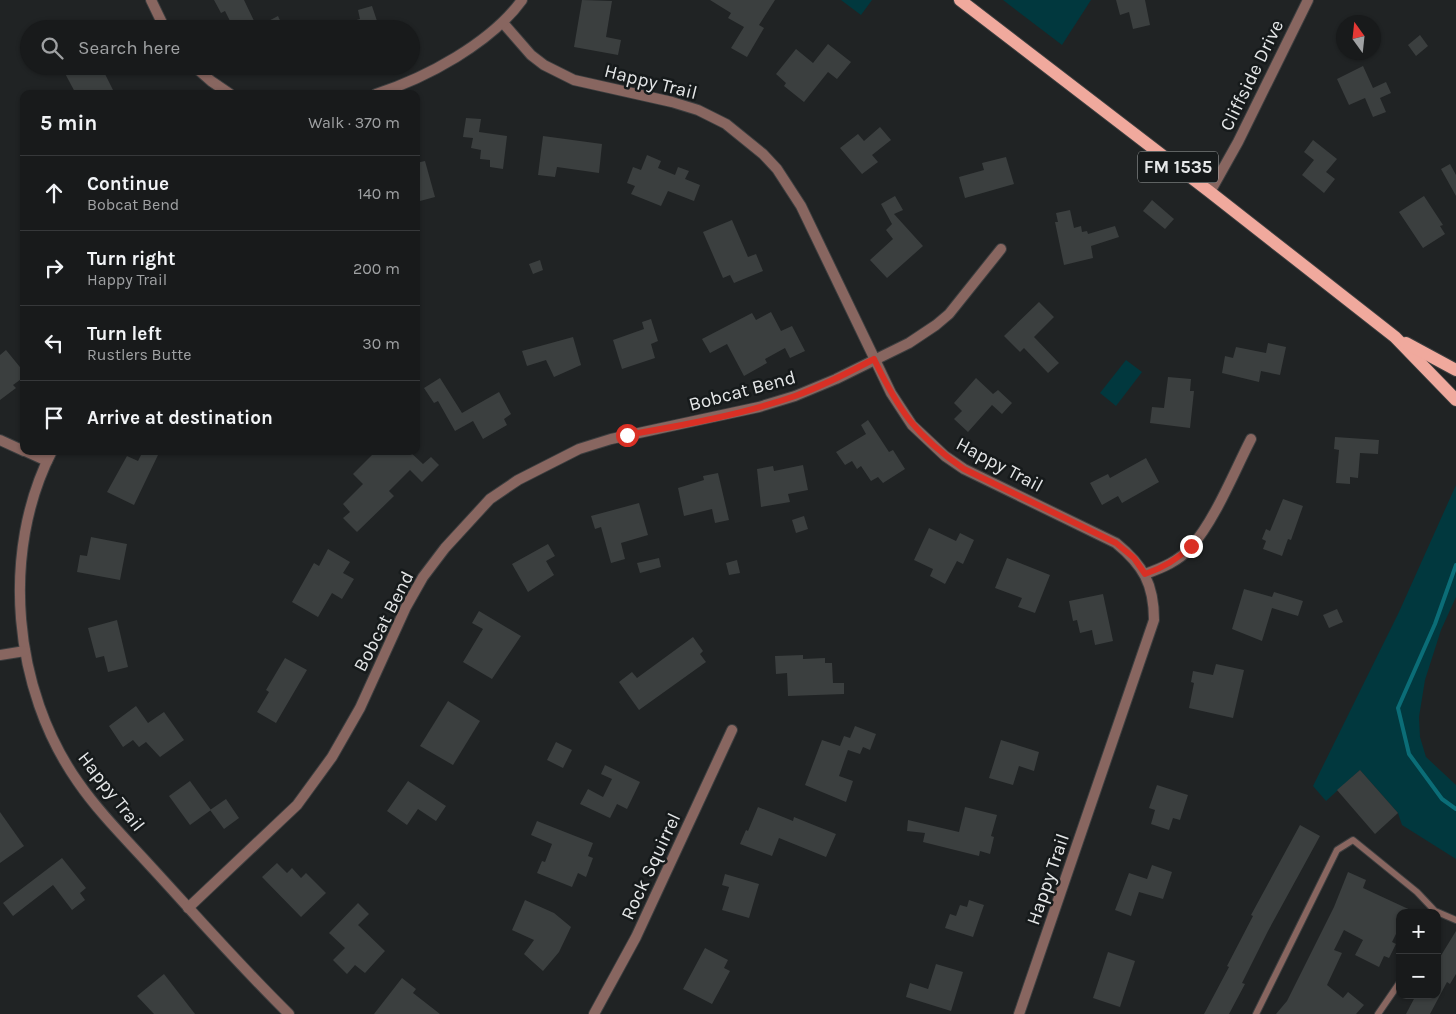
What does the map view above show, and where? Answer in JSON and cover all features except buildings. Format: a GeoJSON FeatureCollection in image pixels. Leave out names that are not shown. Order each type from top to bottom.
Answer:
{"type":"FeatureCollection","features":[{"type":"Feature","properties":{"kind":"main road","name":"FM 1535"},"geometry":{"type":"LineString","coordinates":[[960,0],[1210,192],[1394,337],[1456,400]]}},
{"type":"Feature","properties":{"kind":"main road","name":"FM 1535"},"geometry":{"type":"LineString","coordinates":[[1394,337],[1456,370]]}},
{"type":"Feature","properties":{"kind":"street"},"geometry":{"type":"LineString","coordinates":[[151,0],[161,20]]}},
{"type":"Feature","properties":{"kind":"street"},"geometry":{"type":"LineString","coordinates":[[385,90],[428,72],[474,45],[503,24],[522,0]]}},
{"type":"Feature","properties":{"kind":"street","name":"Cliffside Drive"},"geometry":{"type":"LineString","coordinates":[[1210,192],[1238,142],[1308,0]]}},
{"type":"Feature","properties":{"kind":"street","name":"Happy Trail"},"geometry":{"type":"LineString","coordinates":[[503,24],[531,55],[544,65],[574,80],[672,102],[698,110],[726,124],[763,154],[777,169],[801,206],[891,393],[912,426],[945,456],[964,469],[1116,543],[1134,558],[1145,574],[1154,605],[1154,620],[1019,1014]]}},
{"type":"Feature","properties":{"kind":"street"},"geometry":{"type":"LineString","coordinates":[[204,75],[224,90]]}},
{"type":"Feature","properties":{"kind":"street","name":"Bobcat Bend"},"geometry":{"type":"LineString","coordinates":[[188,908],[298,805],[332,757],[360,708],[406,607],[423,578],[445,548],[490,500],[526,475],[579,449],[611,439],[676,426],[794,396],[836,379],[909,343],[949,314],[1001,248]]}},
{"type":"Feature","properties":{"kind":"street"},"geometry":{"type":"LineString","coordinates":[[1145,574],[1177,559],[1191,546],[1214,511],[1251,439]]}},
{"type":"Feature","properties":{"kind":"street"},"geometry":{"type":"LineString","coordinates":[[0,440],[20,449]]}},
{"type":"Feature","properties":{"kind":"street"},"geometry":{"type":"LineString","coordinates":[[33,455],[47,461]]}},
{"type":"Feature","properties":{"kind":"street","name":"Happy Trail"},"geometry":{"type":"LineString","coordinates":[[50,455],[28,516],[22,550],[19,585],[20,620],[25,651],[34,691],[44,717],[60,752],[78,782],[103,814],[235,961],[289,1014]]}},
{"type":"Feature","properties":{"kind":"street"},"geometry":{"type":"LineString","coordinates":[[0,655],[25,651]]}},
{"type":"Feature","properties":{"kind":"street","name":"Rock Squirrel"},"geometry":{"type":"LineString","coordinates":[[594,1014],[636,937],[732,730]]}},
{"type":"Feature","properties":{"kind":"lane"},"geometry":{"type":"LineString","coordinates":[[1256,1014],[1336,850],[1353,840],[1417,892],[1434,909]]}},
{"type":"Feature","properties":{"kind":"lane"},"geometry":{"type":"LineString","coordinates":[[1441,914],[1456,920]]}},
{"type":"Feature","properties":{"kind":"lane"},"geometry":{"type":"LineString","coordinates":[[1378,1014],[1396,988]]}},
{"type":"Feature","properties":{"kind":"shaded area"},"geometry":{"type":"Polygon","coordinates":[[[841,0],[872,0],[861,15],[841,0]]]}},
{"type":"Feature","properties":{"kind":"shaded area"},"geometry":{"type":"Polygon","coordinates":[[[1003,0],[1091,0],[1062,45],[1003,0]]]}},
{"type":"Feature","properties":{"kind":"shaded area"},"geometry":{"type":"Polygon","coordinates":[[[1126,360],[1142,372],[1116,406],[1100,393],[1126,360]]]}},
{"type":"Feature","properties":{"kind":"shaded area"},"geometry":{"type":"Polygon","coordinates":[[[1456,485],[1456,597],[1441,630],[1425,680],[1419,717],[1420,737],[1426,757],[1456,785],[1456,859],[1402,825],[1398,813],[1360,770],[1326,801],[1313,786],[1399,612],[1456,485]]]}},
{"type":"Feature","properties":{"kind":"waterway"},"geometry":{"type":"LineString","coordinates":[[1456,565],[1435,624],[1398,708],[1409,754],[1442,799],[1456,809]]}},
{"type":"Feature","properties":{"kind":"route"},"geometry":{"type":"LineString","coordinates":[[627,435],[759,407],[794,396],[836,379],[874,359],[891,393],[912,426],[945,456],[964,469],[1116,543],[1134,558],[1145,574],[1177,559],[1191,546]]}}]}
